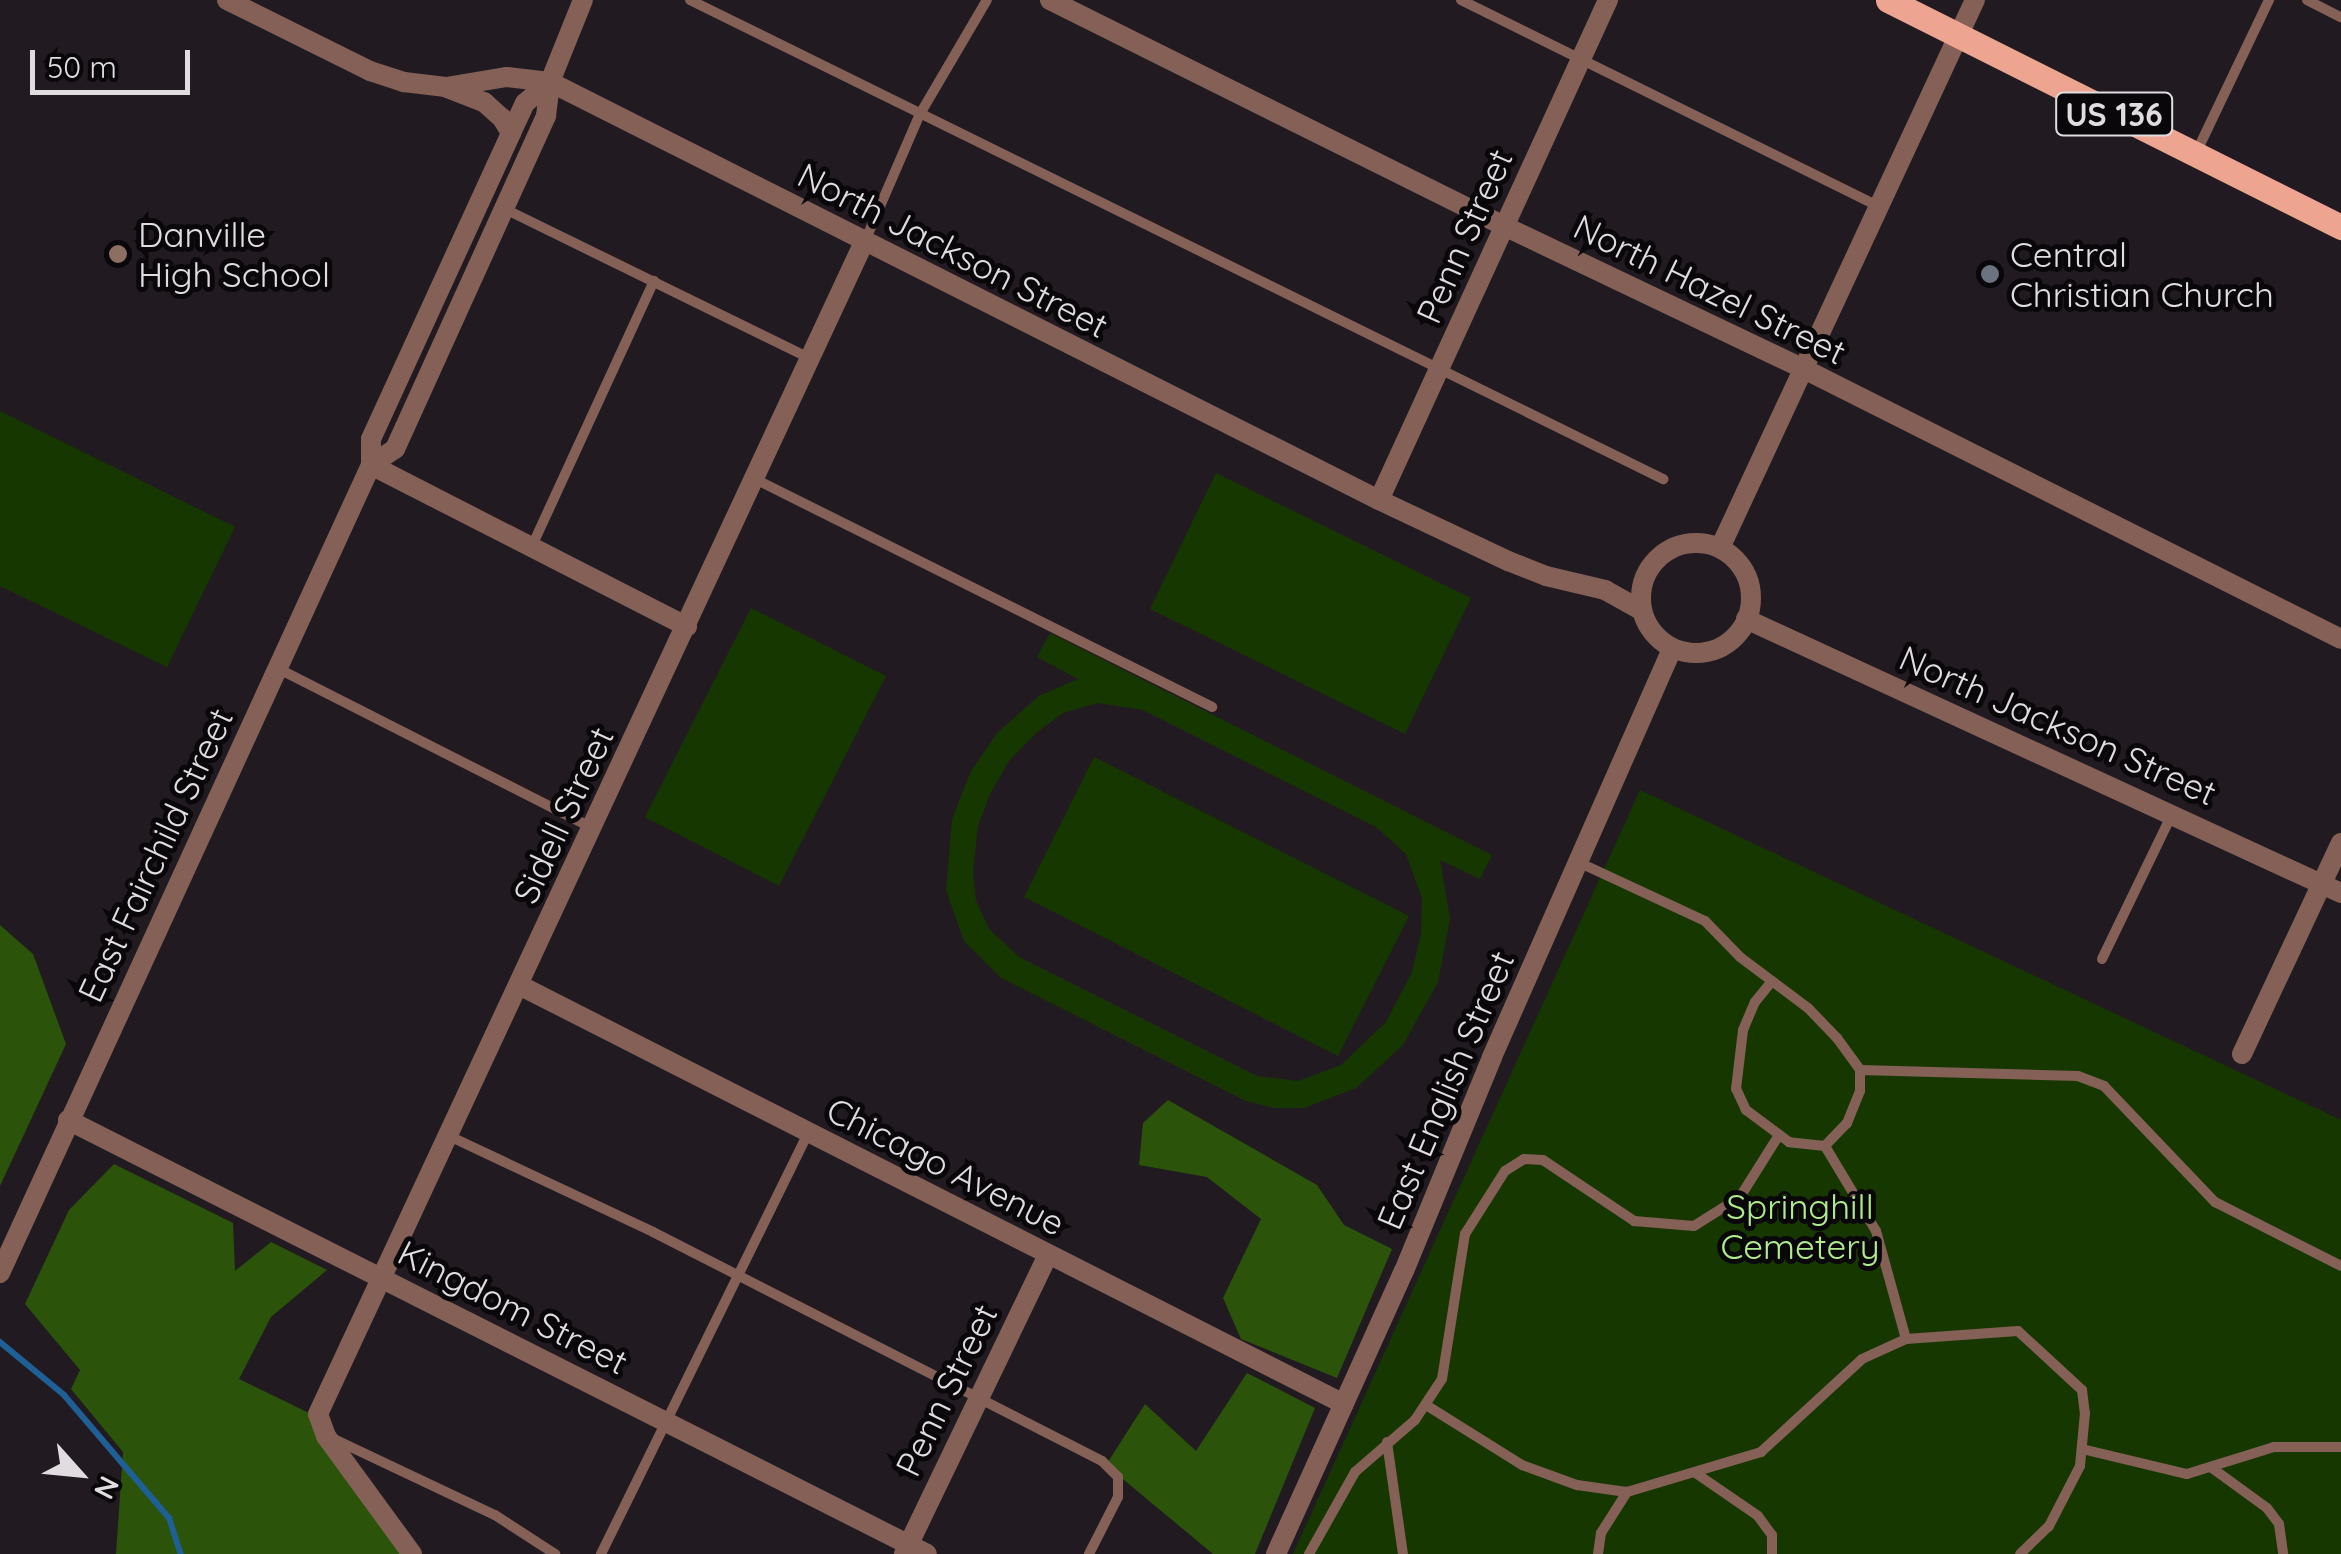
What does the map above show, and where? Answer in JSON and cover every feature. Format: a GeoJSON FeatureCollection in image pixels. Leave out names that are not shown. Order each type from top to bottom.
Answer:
{"type":"FeatureCollection","features":[{"type":"Feature","properties":{"kind":"main road","name":"US 136"},"geometry":{"type":"LineString","coordinates":[[1888,0],[2341,227]]}},
{"type":"Feature","properties":{"kind":"street","name":"North Jackson Street"},"geometry":{"type":"LineString","coordinates":[[226,0],[370,72],[446,87],[507,77],[550,82],[1379,500],[1508,561],[1546,576],[1605,590],[1640,610]]}},
{"type":"Feature","properties":{"kind":"street","name":"East Fairchild Street"},"geometry":{"type":"LineString","coordinates":[[371,465],[394,448],[546,116],[550,82],[583,0]]}},
{"type":"Feature","properties":{"kind":"street","name":"North Hazel Street"},"geometry":{"type":"LineString","coordinates":[[1050,0],[1504,226],[1802,368],[2341,639]]}},
{"type":"Feature","properties":{"kind":"street","name":"Penn Street"},"geometry":{"type":"LineString","coordinates":[[1379,500],[1608,0]]}},
{"type":"Feature","properties":{"kind":"street"},"geometry":{"type":"LineString","coordinates":[[1720,548],[1975,0]]}},
{"type":"Feature","properties":{"kind":"street","name":"East Fairchild Street"},"geometry":{"type":"LineString","coordinates":[[0,1273],[371,465],[371,439],[510,133],[525,103],[550,82]]}},
{"type":"Feature","properties":{"kind":"street"},"geometry":{"type":"LineString","coordinates":[[446,87],[484,102],[502,118],[510,133]]}},
{"type":"Feature","properties":{"kind":"street","name":"Sidell Street"},"geometry":{"type":"LineString","coordinates":[[326,1436],[318,1414],[864,242]]}},
{"type":"Feature","properties":{"kind":"street"},"geometry":{"type":"LineString","coordinates":[[371,465],[686,627]]}},
{"type":"Feature","properties":{"kind":"street"},"geometry":{"type":"LineString","coordinates":[[1704,542],[1720,548],[1736,557],[1748,576],[1751,599],[1746,620],[1734,639],[1718,650],[1699,654],[1672,649],[1656,638],[1640,610],[1645,578],[1671,550],[1704,542]]}},
{"type":"Feature","properties":{"kind":"street","name":"North Jackson Street"},"geometry":{"type":"LineString","coordinates":[[1746,620],[2332,888]]}},
{"type":"Feature","properties":{"kind":"street","name":"East English Street"},"geometry":{"type":"LineString","coordinates":[[1276,1554],[1672,649]]}},
{"type":"Feature","properties":{"kind":"street"},"geometry":{"type":"LineString","coordinates":[[2242,1054],[2332,888],[2341,843]]}},
{"type":"Feature","properties":{"kind":"street","name":"Chicago Avenue"},"geometry":{"type":"LineString","coordinates":[[519,985],[1344,1404]]}},
{"type":"Feature","properties":{"kind":"street","name":"Kingdom Street"},"geometry":{"type":"LineString","coordinates":[[68,1120],[381,1276],[913,1551]]}},
{"type":"Feature","properties":{"kind":"street","name":"Penn Street"},"geometry":{"type":"LineString","coordinates":[[913,1551],[976,1398],[1048,1255]]}},
{"type":"Feature","properties":{"kind":"street"},"geometry":{"type":"LineString","coordinates":[[326,1436],[412,1554]]}},
{"type":"Feature","properties":{"kind":"lane"},"geometry":{"type":"LineString","coordinates":[[690,0],[1663,479]]}},
{"type":"Feature","properties":{"kind":"lane"},"geometry":{"type":"LineString","coordinates":[[864,242],[920,114],[987,0]]}},
{"type":"Feature","properties":{"kind":"lane"},"geometry":{"type":"LineString","coordinates":[[1461,0],[1878,206]]}},
{"type":"Feature","properties":{"kind":"lane"},"geometry":{"type":"LineString","coordinates":[[2196,154],[2269,0]]}},
{"type":"Feature","properties":{"kind":"lane"},"geometry":{"type":"LineString","coordinates":[[2306,0],[2341,17]]}},
{"type":"Feature","properties":{"kind":"lane"},"geometry":{"type":"LineString","coordinates":[[504,208],[811,359]]}},
{"type":"Feature","properties":{"kind":"lane"},"geometry":{"type":"LineString","coordinates":[[532,546],[654,281]]}},
{"type":"Feature","properties":{"kind":"lane"},"geometry":{"type":"LineString","coordinates":[[755,478],[1212,707]]}},
{"type":"Feature","properties":{"kind":"lane"},"geometry":{"type":"LineString","coordinates":[[277,668],[593,828]]}},
{"type":"Feature","properties":{"kind":"lane"},"geometry":{"type":"LineString","coordinates":[[2102,959],[2173,813]]}},
{"type":"Feature","properties":{"kind":"lane"},"geometry":{"type":"LineString","coordinates":[[1578,862],[1705,922],[1772,982],[1808,1008],[1860,1070],[1860,1090],[1847,1123],[1825,1146]]}},
{"type":"Feature","properties":{"kind":"lane"},"geometry":{"type":"LineString","coordinates":[[1772,982],[1755,1002],[1743,1030],[1736,1089],[1746,1110],[1789,1142],[1825,1146]]}},
{"type":"Feature","properties":{"kind":"lane"},"geometry":{"type":"LineString","coordinates":[[1860,1070],[2078,1076],[2104,1086],[2216,1202],[2341,1266]]}},
{"type":"Feature","properties":{"kind":"lane"},"geometry":{"type":"LineString","coordinates":[[601,1554],[809,1132]]}},
{"type":"Feature","properties":{"kind":"lane"},"geometry":{"type":"LineString","coordinates":[[446,1135],[1102,1461],[1118,1477],[1118,1497],[1089,1554]]}},
{"type":"Feature","properties":{"kind":"lane"},"geometry":{"type":"LineString","coordinates":[[1309,1554],[1354,1472],[1415,1420],[1442,1380],[1466,1234],[1490,1188],[1505,1171],[1524,1159],[1543,1160],[1634,1221],[1694,1226],[1740,1197],[1779,1135]]}},
{"type":"Feature","properties":{"kind":"lane"},"geometry":{"type":"LineString","coordinates":[[1825,1146],[1876,1231],[1906,1339]]}},
{"type":"Feature","properties":{"kind":"lane"},"geometry":{"type":"LineString","coordinates":[[1426,1404],[1522,1465],[1577,1485],[1628,1492],[1761,1452],[1862,1359],[1906,1339],[2018,1331],[2082,1390],[2080,1466],[2049,1526],[2020,1554]]}},
{"type":"Feature","properties":{"kind":"lane"},"geometry":{"type":"LineString","coordinates":[[326,1436],[495,1515],[554,1554]]}},
{"type":"Feature","properties":{"kind":"lane"},"geometry":{"type":"LineString","coordinates":[[1387,1442],[1403,1554]]}},
{"type":"Feature","properties":{"kind":"lane"},"geometry":{"type":"LineString","coordinates":[[2082,1449],[2187,1474],[2274,1447],[2341,1447]]}},
{"type":"Feature","properties":{"kind":"lane"},"geometry":{"type":"LineString","coordinates":[[2212,1468],[2267,1508],[2278,1524],[2283,1554]]}},
{"type":"Feature","properties":{"kind":"lane"},"geometry":{"type":"LineString","coordinates":[[1698,1474],[1758,1516],[1772,1535],[1772,1554]]}},
{"type":"Feature","properties":{"kind":"lane"},"geometry":{"type":"LineString","coordinates":[[1598,1554],[1602,1533],[1628,1492]]}},
{"type":"Feature","properties":{"kind":"green space"},"geometry":{"type":"Polygon","coordinates":[[[0,411],[235,527],[167,667],[0,586],[0,411]]]}},
{"type":"Feature","properties":{"kind":"green space"},"geometry":{"type":"Polygon","coordinates":[[[1216,473],[1471,598],[1405,734],[1150,609],[1216,473]]]}},
{"type":"Feature","properties":{"kind":"green space"},"geometry":{"type":"Polygon","coordinates":[[[751,608],[886,676],[779,886],[645,817],[751,608]]]}},
{"type":"Feature","properties":{"kind":"green space"},"geometry":{"type":"Polygon","coordinates":[[[1050,633],[1492,855],[1480,879],[1440,860],[1450,919],[1438,982],[1403,1045],[1356,1088],[1304,1108],[1274,1108],[1246,1101],[1001,978],[964,941],[946,890],[952,819],[971,771],[998,732],[1039,696],[1078,679],[1037,657],[1050,633]],[[1098,703],[1063,713],[1009,761],[978,826],[973,872],[976,901],[989,929],[1019,957],[1257,1076],[1298,1081],[1341,1065],[1386,1022],[1412,972],[1421,934],[1422,898],[1406,854],[1376,827],[1143,710],[1098,703]]]}},
{"type":"Feature","properties":{"kind":"green space"},"geometry":{"type":"Polygon","coordinates":[[[1094,757],[1409,916],[1338,1056],[1024,897],[1094,757]]]}},
{"type":"Feature","properties":{"kind":"green space","name":"Springhill Cemetery"},"geometry":{"type":"Polygon","coordinates":[[[1640,790],[2341,1120],[2341,1554],[1293,1554],[1640,790]]]}},
{"type":"Feature","properties":{"kind":"green space"},"geometry":{"type":"Polygon","coordinates":[[[0,925],[33,954],[66,1044],[0,1186],[0,925]]]}},
{"type":"Feature","properties":{"kind":"green space"},"geometry":{"type":"Polygon","coordinates":[[[1168,1100],[1317,1185],[1344,1225],[1392,1249],[1337,1378],[1241,1339],[1223,1298],[1261,1219],[1207,1177],[1139,1165],[1143,1123],[1168,1100]]]}},
{"type":"Feature","properties":{"kind":"green space"},"geometry":{"type":"Polygon","coordinates":[[[114,1164],[233,1223],[235,1271],[271,1242],[327,1270],[271,1317],[239,1379],[313,1415],[406,1554],[116,1554],[123,1452],[71,1389],[80,1370],[25,1304],[69,1210],[114,1164]]]}},
{"type":"Feature","properties":{"kind":"green space"},"geometry":{"type":"Polygon","coordinates":[[[1247,1373],[1315,1408],[1255,1554],[1213,1554],[1106,1465],[1145,1404],[1196,1451],[1247,1373]]]}},
{"type":"Feature","properties":{"kind":"waterway"},"geometry":{"type":"LineString","coordinates":[[0,1342],[64,1395],[169,1518],[181,1554]]}},
{"type":"Feature","properties":{"kind":"place","name":"Danville High School"},"geometry":{"type":"Point","coordinates":[118,254]}},
{"type":"Feature","properties":{"kind":"place","name":"Central Christian Church"},"geometry":{"type":"Point","coordinates":[1990,274]}}]}
